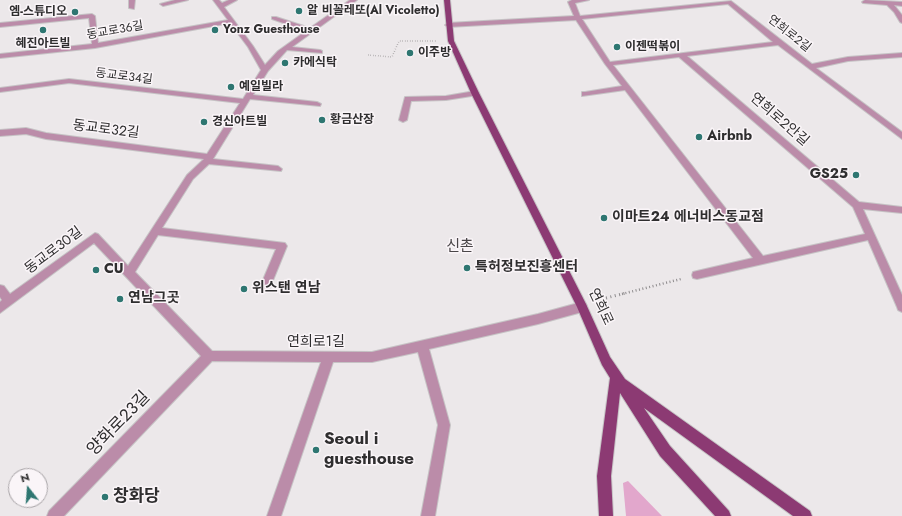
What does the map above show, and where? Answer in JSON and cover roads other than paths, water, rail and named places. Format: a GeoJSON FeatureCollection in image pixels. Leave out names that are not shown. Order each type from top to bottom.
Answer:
{"type":"FeatureCollection","features":[{"type":"Feature","properties":{"kind":"main road","name":"연희로"},"geometry":{"type":"LineString","coordinates":[[447,0],[448,25],[451,41],[475,93],[582,306],[616,378],[664,451],[724,516]]}},
{"type":"Feature","properties":{"kind":"main road"},"geometry":{"type":"LineString","coordinates":[[606,516],[604,476],[616,378]]}},
{"type":"Feature","properties":{"kind":"main road"},"geometry":{"type":"LineString","coordinates":[[616,378],[655,409],[805,516]]}},
{"type":"Feature","properties":{"kind":"street"},"geometry":{"type":"LineString","coordinates":[[132,0],[132,8]]}},
{"type":"Feature","properties":{"kind":"street"},"geometry":{"type":"LineString","coordinates":[[162,4],[185,0]]}},
{"type":"Feature","properties":{"kind":"street"},"geometry":{"type":"LineString","coordinates":[[216,0],[266,70]]}},
{"type":"Feature","properties":{"kind":"street"},"geometry":{"type":"LineString","coordinates":[[221,6],[234,0]]}},
{"type":"Feature","properties":{"kind":"street"},"geometry":{"type":"LineString","coordinates":[[209,356],[129,273],[190,177],[208,159],[266,70],[285,48],[354,0]]}},
{"type":"Feature","properties":{"kind":"street"},"geometry":{"type":"LineString","coordinates":[[586,0],[571,2],[578,18],[608,64],[760,260]]}},
{"type":"Feature","properties":{"kind":"street","name":"연희로2길"},"geometry":{"type":"LineString","coordinates":[[448,25],[578,18],[730,2],[779,43],[902,136]]}},
{"type":"Feature","properties":{"kind":"street"},"geometry":{"type":"LineString","coordinates":[[865,2],[902,4]]}},
{"type":"Feature","properties":{"kind":"street"},"geometry":{"type":"LineString","coordinates":[[887,2],[897,11],[902,21]]}},
{"type":"Feature","properties":{"kind":"street"},"geometry":{"type":"LineString","coordinates":[[0,25],[92,16],[95,46]]}},
{"type":"Feature","properties":{"kind":"street"},"geometry":{"type":"LineString","coordinates":[[274,18],[309,30]]}},
{"type":"Feature","properties":{"kind":"street","name":"동교로36길"},"geometry":{"type":"LineString","coordinates":[[0,56],[95,46],[232,21]]}},
{"type":"Feature","properties":{"kind":"street"},"geometry":{"type":"LineString","coordinates":[[608,64],[779,43]]}},
{"type":"Feature","properties":{"kind":"street"},"geometry":{"type":"LineString","coordinates":[[285,48],[320,52]]}},
{"type":"Feature","properties":{"kind":"street","name":"연희로2길"},"geometry":{"type":"LineString","coordinates":[[810,67],[848,59],[902,55]]}},
{"type":"Feature","properties":{"kind":"street","name":"연희로2안길"},"geometry":{"type":"LineString","coordinates":[[682,56],[858,205],[870,236],[902,307]]}},
{"type":"Feature","properties":{"kind":"street","name":"동교로34길"},"geometry":{"type":"LineString","coordinates":[[0,90],[69,81],[247,99]]}},
{"type":"Feature","properties":{"kind":"street"},"geometry":{"type":"LineString","coordinates":[[585,94],[626,88]]}},
{"type":"Feature","properties":{"kind":"street"},"geometry":{"type":"LineString","coordinates":[[403,120],[408,99],[446,98],[475,93]]}},
{"type":"Feature","properties":{"kind":"street"},"geometry":{"type":"LineString","coordinates":[[247,99],[317,104]]}},
{"type":"Feature","properties":{"kind":"street","name":"동교로32길"},"geometry":{"type":"LineString","coordinates":[[0,133],[26,131],[46,136],[208,159]]}},
{"type":"Feature","properties":{"kind":"street"},"geometry":{"type":"LineString","coordinates":[[208,159],[278,169]]}},
{"type":"Feature","properties":{"kind":"street"},"geometry":{"type":"LineString","coordinates":[[858,205],[902,210]]}},
{"type":"Feature","properties":{"kind":"street"},"geometry":{"type":"LineString","coordinates":[[155,231],[282,246],[266,287]]}},
{"type":"Feature","properties":{"kind":"street"},"geometry":{"type":"LineString","coordinates":[[698,275],[870,236]]}},
{"type":"Feature","properties":{"kind":"street","name":"동교로30길"},"geometry":{"type":"LineString","coordinates":[[0,289],[4,305],[95,237],[129,273]]}},
{"type":"Feature","properties":{"kind":"street","name":"연희로1길"},"geometry":{"type":"LineString","coordinates":[[209,356],[329,358],[372,357],[538,319],[582,306]]}},
{"type":"Feature","properties":{"kind":"street"},"geometry":{"type":"LineString","coordinates":[[422,345],[444,425],[428,516]]}},
{"type":"Feature","properties":{"kind":"street","name":"양화로23길"},"geometry":{"type":"LineString","coordinates":[[54,516],[209,356]]}},
{"type":"Feature","properties":{"kind":"street"},"geometry":{"type":"LineString","coordinates":[[274,516],[329,358]]}},
{"type":"Feature","properties":{"kind":"place","name":"알 비꼴레또(Al Vicoletto)"},"geometry":{"type":"Point","coordinates":[299,11]}},
{"type":"Feature","properties":{"kind":"place","name":"엠-스튜디오"},"geometry":{"type":"Point","coordinates":[75,12]}},
{"type":"Feature","properties":{"kind":"place","name":"혜진아트빌"},"geometry":{"type":"Point","coordinates":[43,30]}},
{"type":"Feature","properties":{"kind":"place","name":"Yonz Guesthouse"},"geometry":{"type":"Point","coordinates":[215,30]}},
{"type":"Feature","properties":{"kind":"place","name":"이젠떡볶이"},"geometry":{"type":"Point","coordinates":[617,47]}},
{"type":"Feature","properties":{"kind":"place","name":"이주방"},"geometry":{"type":"Point","coordinates":[410,53]}},
{"type":"Feature","properties":{"kind":"place","name":"카에식탁"},"geometry":{"type":"Point","coordinates":[285,63]}},
{"type":"Feature","properties":{"kind":"place","name":"예일빌라"},"geometry":{"type":"Point","coordinates":[231,87]}},
{"type":"Feature","properties":{"kind":"place","name":"황금산장"},"geometry":{"type":"Point","coordinates":[322,120]}},
{"type":"Feature","properties":{"kind":"place","name":"경신아트빌"},"geometry":{"type":"Point","coordinates":[204,122]}},
{"type":"Feature","properties":{"kind":"place","name":"Airbnb"},"geometry":{"type":"Point","coordinates":[699,137]}},
{"type":"Feature","properties":{"kind":"place","name":"GS25"},"geometry":{"type":"Point","coordinates":[856,175]}},
{"type":"Feature","properties":{"kind":"place","name":"이마트24 에너비스동교점"},"geometry":{"type":"Point","coordinates":[604,218]}},
{"type":"Feature","properties":{"kind":"place","name":"특허정보진흥센터"},"geometry":{"type":"Point","coordinates":[467,268]}},
{"type":"Feature","properties":{"kind":"place","name":"CU"},"geometry":{"type":"Point","coordinates":[96,270]}},
{"type":"Feature","properties":{"kind":"place","name":"위스탠 연남"},"geometry":{"type":"Point","coordinates":[244,289]}},
{"type":"Feature","properties":{"kind":"place","name":"연남그곳"},"geometry":{"type":"Point","coordinates":[120,299]}},
{"type":"Feature","properties":{"kind":"place","name":"Seoul i guesthouse"},"geometry":{"type":"Point","coordinates":[316,450]}},
{"type":"Feature","properties":{"kind":"place","name":"창화당"},"geometry":{"type":"Point","coordinates":[105,497]}},
{"type":"Feature","properties":{"kind":"district","name":"신촌"},"geometry":{"type":"Point","coordinates":[460,247]}}]}
